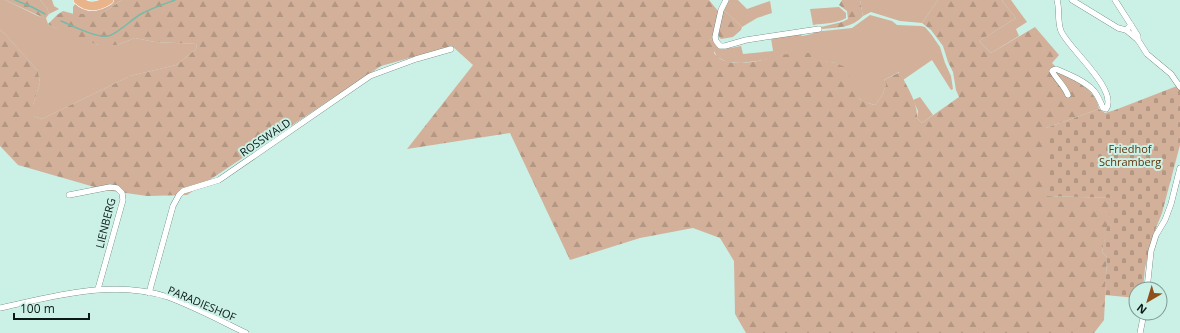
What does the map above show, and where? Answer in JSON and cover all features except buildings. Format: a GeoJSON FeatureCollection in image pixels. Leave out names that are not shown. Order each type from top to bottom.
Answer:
{"type":"FeatureCollection","features":[{"type":"Feature","properties":{"kind":"main road"},"geometry":{"type":"LineString","coordinates":[[78,0],[86,6],[100,5],[109,0]]}},
{"type":"Feature","properties":{"kind":"street"},"geometry":{"type":"LineString","coordinates":[[726,0],[721,10],[715,37],[717,44],[720,46],[746,40],[819,29]]}},
{"type":"Feature","properties":{"kind":"street"},"geometry":{"type":"LineString","coordinates":[[1057,0],[1061,31],[1071,47],[1083,59],[1104,88],[1107,107],[1106,109],[1103,108],[1094,91],[1056,68],[1052,71],[1063,85],[1068,95]]}},
{"type":"Feature","properties":{"kind":"street"},"geometry":{"type":"LineString","coordinates":[[1072,0],[1118,28],[1128,27]]}},
{"type":"Feature","properties":{"kind":"street"},"geometry":{"type":"LineString","coordinates":[[1115,0],[1128,27],[1147,54],[1171,74],[1180,87]]}},
{"type":"Feature","properties":{"kind":"street","name":"ROSSWALD"},"geometry":{"type":"LineString","coordinates":[[149,293],[174,206],[179,195],[183,191],[219,180],[370,76],[416,59],[451,49]]}},
{"type":"Feature","properties":{"kind":"street"},"geometry":{"type":"LineString","coordinates":[[1148,281],[1151,251],[1156,235],[1171,204],[1180,168]]}},
{"type":"Feature","properties":{"kind":"street","name":"LIENBERG"},"geometry":{"type":"LineString","coordinates":[[69,195],[110,187],[118,188],[122,193],[123,200],[98,289]]}},
{"type":"Feature","properties":{"kind":"street"},"geometry":{"type":"LineString","coordinates":[[0,308],[59,295],[98,289],[127,290],[149,293]]}},
{"type":"Feature","properties":{"kind":"street","name":"PARADIESHOF"},"geometry":{"type":"LineString","coordinates":[[149,293],[168,297],[246,333]]}},
{"type":"Feature","properties":{"kind":"street"},"geometry":{"type":"LineString","coordinates":[[1140,333],[1142,321]]}},
{"type":"Feature","properties":{"kind":"green space"},"geometry":{"type":"Polygon","coordinates":[[[0,0],[5,0],[38,16],[46,18],[48,24],[55,28],[98,45],[117,45],[135,38],[155,42],[197,44],[196,49],[176,65],[130,76],[42,119],[33,116],[33,105],[40,83],[38,71],[0,30],[0,0]]]}},
{"type":"Feature","properties":{"kind":"green space"},"geometry":{"type":"Polygon","coordinates":[[[5,0],[40,0],[47,8],[49,14],[46,18],[44,18],[5,0]]]}},
{"type":"Feature","properties":{"kind":"green space"},"geometry":{"type":"Polygon","coordinates":[[[40,0],[52,0],[54,6],[59,9],[49,14],[47,8],[40,0]]]}},
{"type":"Feature","properties":{"kind":"green space"},"geometry":{"type":"Polygon","coordinates":[[[114,0],[122,0],[101,14],[73,14],[73,7],[75,4],[92,11],[101,9],[114,0]]]}},
{"type":"Feature","properties":{"kind":"green space"},"geometry":{"type":"Polygon","coordinates":[[[122,0],[709,0],[718,11],[714,39],[709,40],[715,48],[714,53],[720,58],[727,62],[746,63],[785,54],[810,53],[814,59],[836,63],[847,68],[852,87],[857,96],[867,103],[875,105],[883,94],[886,84],[884,80],[900,72],[914,100],[917,118],[922,123],[959,97],[956,90],[953,72],[943,46],[931,30],[922,23],[938,0],[1003,0],[1002,1],[1016,18],[979,41],[991,53],[1035,27],[1059,55],[1052,63],[1058,69],[1080,83],[1097,101],[1099,109],[1046,128],[1046,196],[1114,198],[1102,252],[1107,257],[1104,320],[1094,333],[746,333],[735,314],[734,261],[720,238],[693,228],[640,238],[570,260],[510,133],[407,149],[473,65],[452,46],[381,66],[187,195],[147,196],[105,190],[18,165],[0,146],[0,30],[38,71],[40,83],[33,105],[33,116],[42,119],[130,76],[176,65],[196,49],[197,44],[155,42],[135,38],[117,45],[98,45],[62,32],[48,24],[63,11],[74,14],[101,14],[122,0]]]}},
{"type":"Feature","properties":{"kind":"green space"},"geometry":{"type":"Polygon","coordinates":[[[729,0],[738,0],[747,9],[770,1],[772,13],[757,18],[742,27],[724,10],[729,0]]]}},
{"type":"Feature","properties":{"kind":"green space"},"geometry":{"type":"Polygon","coordinates":[[[842,0],[860,0],[863,16],[849,25],[822,29],[821,27],[848,19],[847,11],[839,5],[842,0]]]}},
{"type":"Feature","properties":{"kind":"green space"},"geometry":{"type":"Polygon","coordinates":[[[860,0],[938,0],[922,23],[900,21],[871,12],[863,16],[860,0]]]}},
{"type":"Feature","properties":{"kind":"green space"},"geometry":{"type":"Polygon","coordinates":[[[1011,0],[1027,22],[1016,29],[1019,36],[991,53],[979,41],[1016,18],[1002,1],[1011,0]]]}},
{"type":"Feature","properties":{"kind":"green space"},"geometry":{"type":"Polygon","coordinates":[[[839,7],[846,13],[846,18],[834,22],[813,25],[810,9],[839,7]]]}},
{"type":"Feature","properties":{"kind":"green space"},"geometry":{"type":"Polygon","coordinates":[[[724,10],[742,27],[741,30],[733,37],[721,39],[718,30],[724,10]]]}},
{"type":"Feature","properties":{"kind":"green space"},"geometry":{"type":"Polygon","coordinates":[[[870,15],[892,21],[897,25],[925,27],[940,47],[951,76],[953,89],[951,90],[932,60],[903,80],[899,72],[884,80],[886,84],[883,94],[875,105],[864,102],[856,96],[836,63],[783,55],[771,59],[741,63],[727,62],[717,57],[709,40],[714,39],[716,46],[722,48],[741,46],[743,54],[773,51],[771,38],[799,33],[802,36],[812,34],[814,32],[852,28],[870,15]]]}},
{"type":"Feature","properties":{"kind":"green space","name":"Friedhof Schramberg"},"geometry":{"type":"Polygon","coordinates":[[[1177,86],[1180,90],[1180,145],[1162,213],[1154,233],[1145,268],[1144,281],[1128,281],[1128,297],[1105,295],[1107,257],[1102,252],[1113,198],[1046,196],[1046,128],[1099,109],[1105,113],[1177,86]]]}},
{"type":"Feature","properties":{"kind":"green space"},"geometry":{"type":"Polygon","coordinates":[[[920,97],[933,115],[922,123],[917,118],[918,111],[913,100],[920,97]]]}},
{"type":"Feature","properties":{"kind":"waterway"},"geometry":{"type":"LineString","coordinates":[[15,0],[45,14]]}},
{"type":"Feature","properties":{"kind":"waterway"},"geometry":{"type":"LineString","coordinates":[[61,21],[97,35],[108,36],[115,33],[141,14],[175,0]]}}]}
